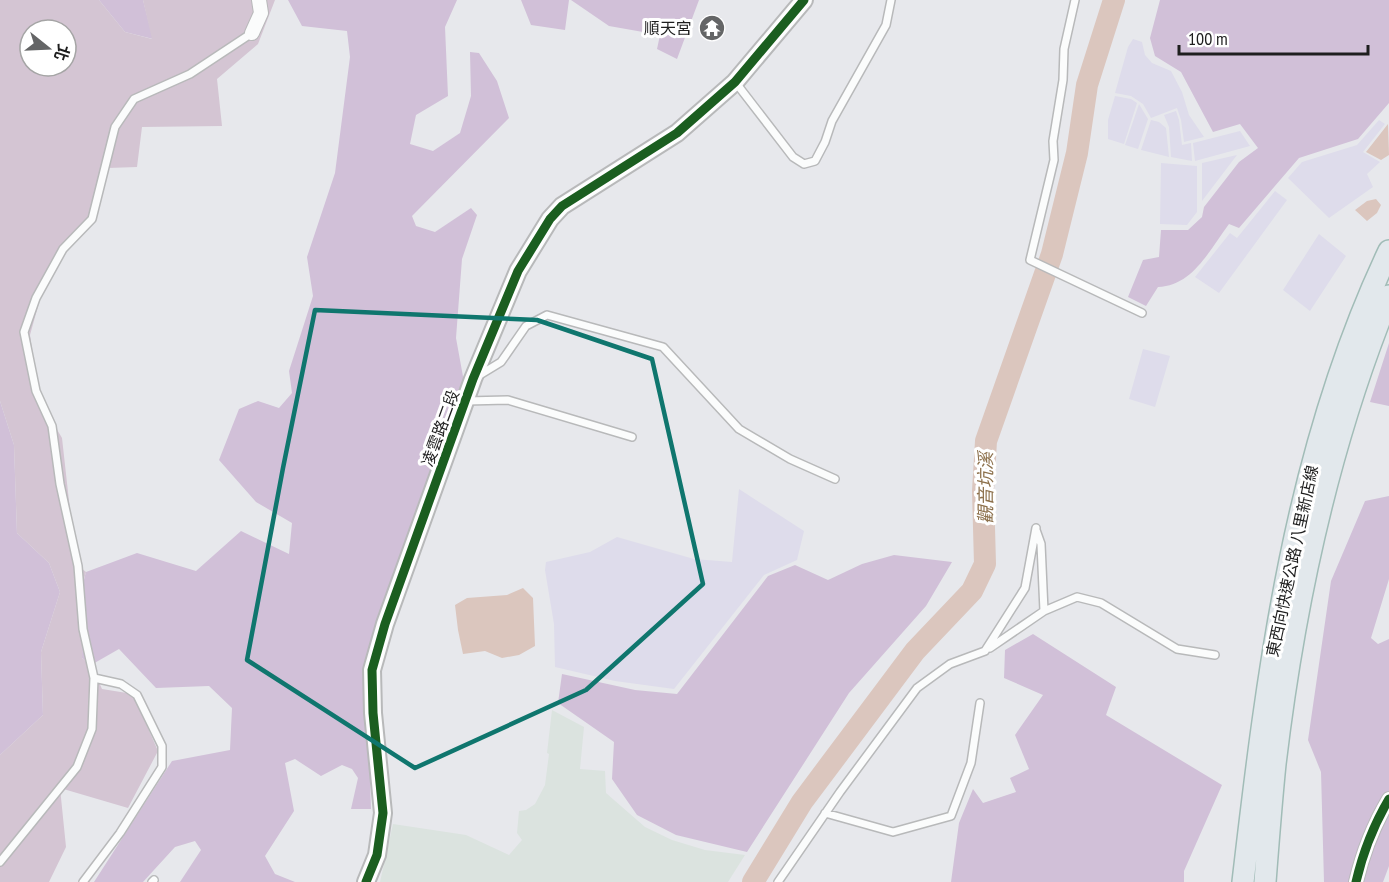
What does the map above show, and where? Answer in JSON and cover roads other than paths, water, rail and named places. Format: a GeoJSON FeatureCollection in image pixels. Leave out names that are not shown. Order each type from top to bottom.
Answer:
{"type":"FeatureCollection","features":[{"type":"Feature","properties":{"kind":"highway","name":"東西向快速公路 八里新店線"},"geometry":{"type":"LineString","coordinates":[[1265,882],[1266,765],[1273,643],[1295,582],[1317,484],[1326,415],[1348,348],[1389,251]]}},
{"type":"Feature","properties":{"kind":"highway","name":"東西向快速公路 八里新店線"},"geometry":{"type":"LineString","coordinates":[[1317,484],[1389,296]]}},
{"type":"Feature","properties":{"kind":"highway","name":"東西向快速公路 八里新店線"},"geometry":{"type":"LineString","coordinates":[[1243,882],[1266,765]]}},
{"type":"Feature","properties":{"kind":"street"},"geometry":{"type":"LineString","coordinates":[[252,33],[261,13],[259,0]]}},
{"type":"Feature","properties":{"kind":"street","name":"凌雲路二段"},"geometry":{"type":"LineString","coordinates":[[366,882],[377,855],[383,813],[373,713],[372,670],[385,624],[473,379],[518,271],[550,219],[562,206],[677,133],[735,82],[804,0]]}},
{"type":"Feature","properties":{"kind":"street"},"geometry":{"type":"LineString","coordinates":[[1356,882],[1363,854],[1376,821],[1389,799]]}},
{"type":"Feature","properties":{"kind":"lane"},"geometry":{"type":"LineString","coordinates":[[735,82],[793,157],[804,164],[815,161],[832,121],[886,25],[891,0]]}},
{"type":"Feature","properties":{"kind":"lane"},"geometry":{"type":"LineString","coordinates":[[1074,0],[1064,49],[1063,80],[1053,141],[1054,160],[1030,260],[1142,313]]}},
{"type":"Feature","properties":{"kind":"lane"},"geometry":{"type":"LineString","coordinates":[[0,862],[77,767],[92,729],[94,678],[82,629],[78,566],[60,484],[52,426],[36,390],[24,332],[36,297],[63,249],[92,219],[115,127],[134,99],[190,74],[252,33]]}},
{"type":"Feature","properties":{"kind":"lane"},"geometry":{"type":"LineString","coordinates":[[473,379],[501,362],[526,326],[547,315],[663,347],[739,429],[790,459],[835,479]]}},
{"type":"Feature","properties":{"kind":"lane"},"geometry":{"type":"LineString","coordinates":[[466,400],[508,400],[632,437]]}},
{"type":"Feature","properties":{"kind":"lane"},"geometry":{"type":"LineString","coordinates":[[985,651],[1025,588],[1036,528],[1041,544],[1044,611]]}},
{"type":"Feature","properties":{"kind":"lane"},"geometry":{"type":"LineString","coordinates":[[778,882],[825,813],[917,688],[950,663],[985,651],[1044,611],[1077,597],[1101,603],[1177,649],[1215,655]]}},
{"type":"Feature","properties":{"kind":"lane"},"geometry":{"type":"LineString","coordinates":[[83,882],[120,834],[162,767],[162,746],[137,695],[121,684],[94,678]]}},
{"type":"Feature","properties":{"kind":"lane"},"geometry":{"type":"LineString","coordinates":[[825,813],[893,832],[951,816],[971,762],[980,703]]}},
{"type":"Feature","properties":{"kind":"waterway","name":"觀音坑溪"},"geometry":{"type":"LineString","coordinates":[[753,882],[802,802],[915,651],[972,591],[985,564],[983,491],[986,441],[1052,254],[1077,153],[1087,85],[1114,0]]}},
{"type":"Feature","properties":{"kind":"place","name":"順天宮"},"geometry":{"type":"Point","coordinates":[712,28]}}]}
